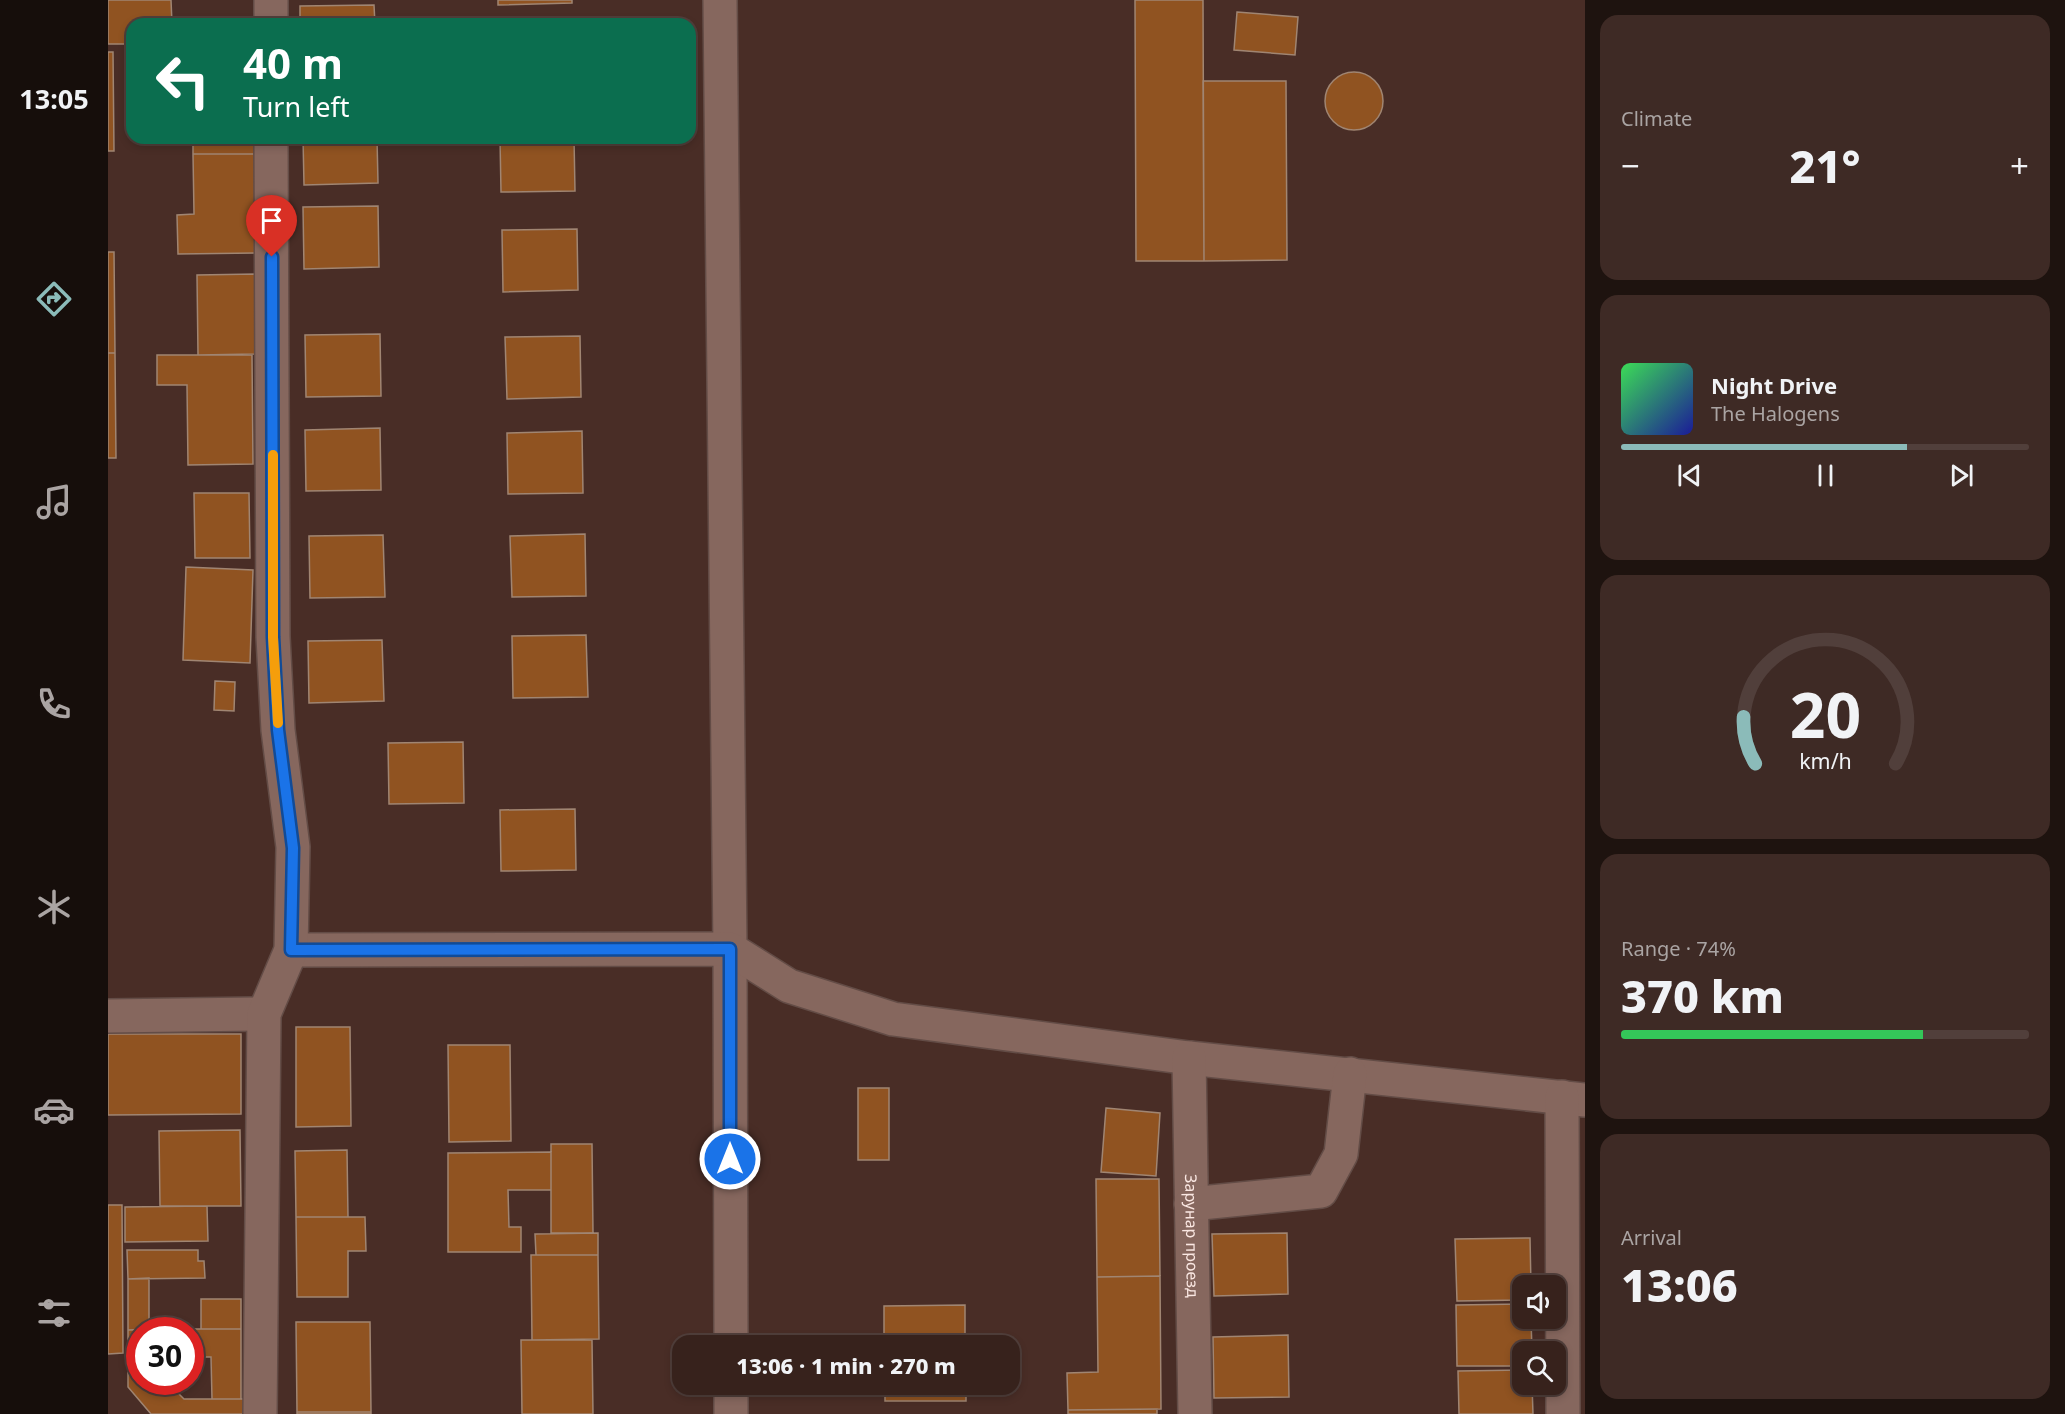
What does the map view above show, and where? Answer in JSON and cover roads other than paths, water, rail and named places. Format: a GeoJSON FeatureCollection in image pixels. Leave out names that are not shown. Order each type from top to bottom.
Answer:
{"type":"FeatureCollection","features":[{"type":"Feature","properties":{"kind":"street"},"geometry":{"type":"LineString","coordinates":[[271,0],[271,18]]}},
{"type":"Feature","properties":{"kind":"street"},"geometry":{"type":"LineString","coordinates":[[720,0],[730,949],[731,1335]]}},
{"type":"Feature","properties":{"kind":"street"},"geometry":{"type":"LineString","coordinates":[[260,1414],[264,1014],[291,950],[293,848],[278,730],[273,637],[272,144]]}},
{"type":"Feature","properties":{"kind":"street"},"geometry":{"type":"LineString","coordinates":[[291,950],[730,949],[789,987],[893,1019],[1189,1058],[1574,1098],[1563,1414]]}},
{"type":"Feature","properties":{"kind":"street"},"geometry":{"type":"LineString","coordinates":[[108,1016],[264,1014]]}},
{"type":"Feature","properties":{"kind":"street","name":"Зарунар проезд"},"geometry":{"type":"LineString","coordinates":[[1189,1058],[1195,1414]]}},
{"type":"Feature","properties":{"kind":"street"},"geometry":{"type":"LineString","coordinates":[[1191,1204],[1321,1191],[1341,1154],[1350,1074]]}},
{"type":"Feature","properties":{"kind":"street"},"geometry":{"type":"LineString","coordinates":[[731,1395],[731,1414]]}}]}
